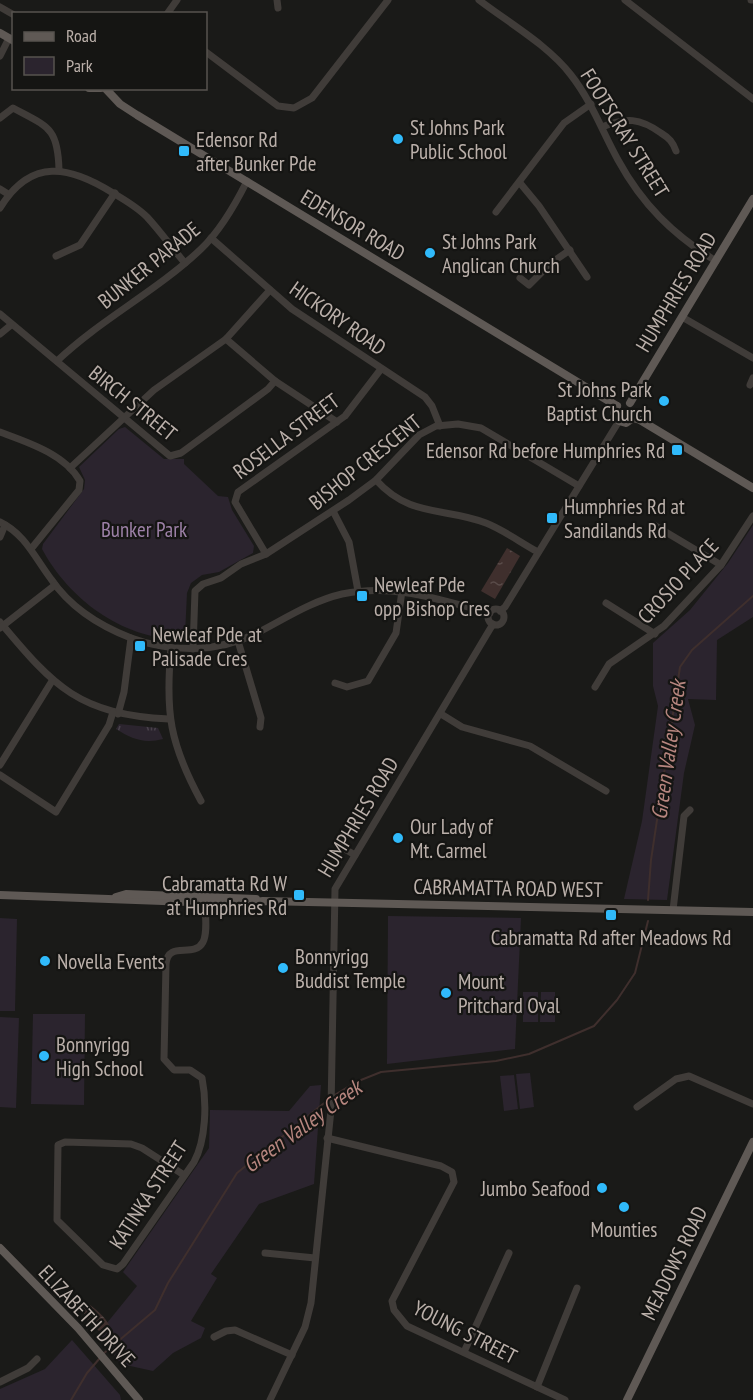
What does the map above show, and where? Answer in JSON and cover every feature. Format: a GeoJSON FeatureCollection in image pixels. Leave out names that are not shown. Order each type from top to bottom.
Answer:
{"type":"FeatureCollection","features":[{"type":"Feature","properties":{"kind":"main road"},"geometry":{"type":"LineString","coordinates":[[0,33],[11,40]]}},
{"type":"Feature","properties":{"kind":"main road","name":"EDENSOR ROAD"},"geometry":{"type":"LineString","coordinates":[[105,90],[120,104],[616,406]]}},
{"type":"Feature","properties":{"kind":"main road","name":"HUMPHRIES ROAD"},"geometry":{"type":"LineString","coordinates":[[630,403],[753,199]]}},
{"type":"Feature","properties":{"kind":"main road"},"geometry":{"type":"LineString","coordinates":[[623,402],[630,403],[635,412],[633,418],[626,423],[619,421],[614,413],[616,406],[623,402]]}},
{"type":"Feature","properties":{"kind":"main road"},"geometry":{"type":"LineString","coordinates":[[633,418],[648,424],[753,488]]}},
{"type":"Feature","properties":{"kind":"main road","name":"CABRAMATTA ROAD WEST"},"geometry":{"type":"LineString","coordinates":[[113,898],[126,894],[245,897],[262,901]]}},
{"type":"Feature","properties":{"kind":"main road","name":"CABRAMATTA ROAD WEST"},"geometry":{"type":"LineString","coordinates":[[0,895],[244,904],[262,901],[753,912]]}},
{"type":"Feature","properties":{"kind":"main road","name":"MEADOWS ROAD"},"geometry":{"type":"LineString","coordinates":[[627,1400],[753,1142]]}},
{"type":"Feature","properties":{"kind":"main road","name":"ELIZABETH DRIVE"},"geometry":{"type":"LineString","coordinates":[[0,1248],[4,1256],[96,1347],[139,1400]]}},
{"type":"Feature","properties":{"kind":"street"},"geometry":{"type":"LineString","coordinates":[[168,12],[177,0]]}},
{"type":"Feature","properties":{"kind":"street"},"geometry":{"type":"LineString","coordinates":[[277,0],[278,9]]}},
{"type":"Feature","properties":{"kind":"street"},"geometry":{"type":"LineString","coordinates":[[207,53],[278,106],[294,108],[312,98],[388,0]]}},
{"type":"Feature","properties":{"kind":"street","name":"FOOTSCRAY STREET"},"geometry":{"type":"LineString","coordinates":[[478,0],[562,65],[591,104],[629,179],[649,207],[675,234],[716,261]]}},
{"type":"Feature","properties":{"kind":"street"},"geometry":{"type":"LineString","coordinates":[[625,0],[753,99]]}},
{"type":"Feature","properties":{"kind":"street"},"geometry":{"type":"LineString","coordinates":[[0,56],[11,40]]}},
{"type":"Feature","properties":{"kind":"street"},"geometry":{"type":"LineString","coordinates":[[496,212],[564,123],[591,104]]}},
{"type":"Feature","properties":{"kind":"street"},"geometry":{"type":"LineString","coordinates":[[0,118],[13,108],[48,128],[54,136],[58,150],[59,170]]}},
{"type":"Feature","properties":{"kind":"street"},"geometry":{"type":"LineString","coordinates":[[602,127],[624,119],[637,119],[668,137],[674,143],[676,152]]}},
{"type":"Feature","properties":{"kind":"street"},"geometry":{"type":"LineString","coordinates":[[0,208],[9,194],[37,175],[59,170],[87,177],[146,216],[185,263]]}},
{"type":"Feature","properties":{"kind":"street","name":"BUNKER PARADE"},"geometry":{"type":"LineString","coordinates":[[57,362],[83,336],[185,263],[211,238],[233,208],[248,181]]}},
{"type":"Feature","properties":{"kind":"street"},"geometry":{"type":"LineString","coordinates":[[520,183],[539,206],[587,277]]}},
{"type":"Feature","properties":{"kind":"street"},"geometry":{"type":"LineString","coordinates":[[0,189],[9,194]]}},
{"type":"Feature","properties":{"kind":"street"},"geometry":{"type":"LineString","coordinates":[[56,256],[68,253],[80,245],[115,194]]}},
{"type":"Feature","properties":{"kind":"street","name":"HICKORY ROAD"},"geometry":{"type":"LineString","coordinates":[[211,238],[317,328],[425,397],[432,406],[440,426]]}},
{"type":"Feature","properties":{"kind":"street"},"geometry":{"type":"LineString","coordinates":[[520,278],[529,285],[551,263],[570,250]]}},
{"type":"Feature","properties":{"kind":"street"},"geometry":{"type":"LineString","coordinates":[[70,468],[161,384],[226,339],[270,290]]}},
{"type":"Feature","properties":{"kind":"street","name":"BIRCH STREET"},"geometry":{"type":"LineString","coordinates":[[0,314],[11,326],[166,454],[173,456],[268,389],[275,381]]}},
{"type":"Feature","properties":{"kind":"street"},"geometry":{"type":"LineString","coordinates":[[682,317],[753,358]]}},
{"type":"Feature","properties":{"kind":"street"},"geometry":{"type":"LineString","coordinates":[[0,334],[11,326]]}},
{"type":"Feature","properties":{"kind":"street"},"geometry":{"type":"LineString","coordinates":[[226,339],[275,381],[337,422]]}},
{"type":"Feature","properties":{"kind":"street","name":"ROSELLA STREET"},"geometry":{"type":"LineString","coordinates":[[266,554],[235,502],[238,492],[337,422],[353,408],[381,369]]}},
{"type":"Feature","properties":{"kind":"street"},"geometry":{"type":"LineString","coordinates":[[3,523],[31,549],[55,585],[88,616],[131,638],[171,648],[193,649],[238,641],[323,600],[358,591],[402,591],[429,595],[490,613],[500,611],[505,607],[619,421]]}},
{"type":"Feature","properties":{"kind":"street","name":"BISHOP CRESCENT"},"geometry":{"type":"LineString","coordinates":[[193,649],[195,591],[203,584],[221,578],[241,564],[266,554],[333,511],[376,480],[419,435],[440,426],[458,424],[481,428],[579,486]]}},
{"type":"Feature","properties":{"kind":"street"},"geometry":{"type":"LineString","coordinates":[[0,432],[39,448],[70,468],[80,481],[79,490],[31,549]]}},
{"type":"Feature","properties":{"kind":"street"},"geometry":{"type":"LineString","coordinates":[[376,480],[388,491],[418,508],[485,522],[538,552]]}},
{"type":"Feature","properties":{"kind":"street"},"geometry":{"type":"LineString","coordinates":[[333,511],[350,542],[358,591]]}},
{"type":"Feature","properties":{"kind":"street","name":"CROSIO PLACE"},"geometry":{"type":"LineString","coordinates":[[595,687],[609,664],[655,633],[721,565],[753,516]]}},
{"type":"Feature","properties":{"kind":"street"},"geometry":{"type":"LineString","coordinates":[[0,537],[3,523]]}},
{"type":"Feature","properties":{"kind":"street"},"geometry":{"type":"LineString","coordinates":[[654,525],[721,565]]}},
{"type":"Feature","properties":{"kind":"street"},"geometry":{"type":"LineString","coordinates":[[55,585],[1,625],[52,681],[78,698],[116,713],[169,719]]}},
{"type":"Feature","properties":{"kind":"street"},"geometry":{"type":"LineString","coordinates":[[335,683],[347,687],[368,681],[396,633],[402,591]]}},
{"type":"Feature","properties":{"kind":"street"},"geometry":{"type":"LineString","coordinates":[[606,603],[655,633]]}},
{"type":"Feature","properties":{"kind":"street"},"geometry":{"type":"LineString","coordinates":[[490,613],[489,620],[493,624],[503,621],[504,616],[500,611]]}},
{"type":"Feature","properties":{"kind":"street","name":"HUMPHRIES ROAD"},"geometry":{"type":"LineString","coordinates":[[270,1400],[308,1317],[331,1110],[335,889],[493,624]]}},
{"type":"Feature","properties":{"kind":"street"},"geometry":{"type":"LineString","coordinates":[[0,775],[56,812],[116,713],[124,692],[131,638]]}},
{"type":"Feature","properties":{"kind":"street"},"geometry":{"type":"LineString","coordinates":[[238,641],[261,718],[260,727]]}},
{"type":"Feature","properties":{"kind":"street"},"geometry":{"type":"LineString","coordinates":[[171,648],[167,687],[169,719],[185,772],[201,801]]}},
{"type":"Feature","properties":{"kind":"street"},"geometry":{"type":"LineString","coordinates":[[0,765],[52,681]]}},
{"type":"Feature","properties":{"kind":"street"},"geometry":{"type":"LineString","coordinates":[[441,714],[462,727],[530,746],[606,791]]}},
{"type":"Feature","properties":{"kind":"street"},"geometry":{"type":"LineString","coordinates":[[674,910],[684,816],[690,810]]}},
{"type":"Feature","properties":{"kind":"street"},"geometry":{"type":"LineString","coordinates":[[343,848],[355,855]]}},
{"type":"Feature","properties":{"kind":"street","name":"KATINKA STREET"},"geometry":{"type":"LineString","coordinates":[[184,1175],[142,1148],[131,1144],[65,1142],[58,1145],[57,1220],[103,1265],[117,1269],[184,1175],[200,1150],[203,1085],[197,1073],[174,1070],[164,1059],[168,954],[174,950],[194,949],[201,945],[204,938],[205,903]]}},
{"type":"Feature","properties":{"kind":"street"},"geometry":{"type":"LineString","coordinates":[[637,1107],[676,1079],[689,1076],[753,1104]]}},
{"type":"Feature","properties":{"kind":"street","name":"YOUNG STREET"},"geometry":{"type":"LineString","coordinates":[[327,1138],[441,1166],[452,1172],[454,1182],[392,1301],[394,1310],[407,1326],[565,1400]]}},
{"type":"Feature","properties":{"kind":"street"},"geometry":{"type":"LineString","coordinates":[[265,1253],[315,1258]]}},
{"type":"Feature","properties":{"kind":"street"},"geometry":{"type":"LineString","coordinates":[[464,1352],[509,1253]]}},
{"type":"Feature","properties":{"kind":"street"},"geometry":{"type":"LineString","coordinates":[[537,1387],[578,1288]]}},
{"type":"Feature","properties":{"kind":"street"},"geometry":{"type":"LineString","coordinates":[[214,1337],[226,1331],[235,1330],[292,1355]]}},
{"type":"Feature","properties":{"kind":"street"},"geometry":{"type":"LineString","coordinates":[[0,1382],[28,1368],[37,1359]]}},
{"type":"Feature","properties":{"kind":"green space","name":"Bunker Park"},"geometry":{"type":"Polygon","coordinates":[[[125,427],[164,459],[184,459],[184,464],[218,496],[228,497],[232,510],[254,546],[253,553],[219,572],[202,575],[191,583],[187,593],[185,635],[182,639],[139,632],[100,613],[67,584],[42,549],[43,544],[84,489],[85,480],[79,467],[119,429],[125,427]]]}},
{"type":"Feature","properties":{"kind":"green space"},"geometry":{"type":"Polygon","coordinates":[[[753,525],[753,617],[717,640],[716,700],[688,699],[695,725],[684,773],[667,900],[624,899],[642,821],[658,706],[653,686],[653,643],[690,610],[728,563],[753,525]]]}},
{"type":"Feature","properties":{"kind":"green space"},"geometry":{"type":"Polygon","coordinates":[[[119,724],[158,728],[163,739],[144,741],[133,738],[116,729],[119,724]]]}},
{"type":"Feature","properties":{"kind":"green space","name":"Mount Pritchard Oval"},"geometry":{"type":"Polygon","coordinates":[[[388,916],[521,918],[515,1049],[387,1064],[388,916]]]}},
{"type":"Feature","properties":{"kind":"green space"},"geometry":{"type":"Polygon","coordinates":[[[0,918],[17,919],[15,1011],[0,1011],[0,918]]]}},
{"type":"Feature","properties":{"kind":"green space"},"geometry":{"type":"Polygon","coordinates":[[[523,992],[538,992],[538,1022],[523,1022],[523,992]]]}},
{"type":"Feature","properties":{"kind":"green space"},"geometry":{"type":"Polygon","coordinates":[[[541,992],[555,992],[555,1022],[540,1022],[541,992]]]}},
{"type":"Feature","properties":{"kind":"green space"},"geometry":{"type":"Polygon","coordinates":[[[33,1014],[85,1014],[84,1105],[31,1104],[33,1014]]]}},
{"type":"Feature","properties":{"kind":"green space"},"geometry":{"type":"Polygon","coordinates":[[[0,1017],[19,1018],[16,1108],[0,1107],[0,1017]]]}},
{"type":"Feature","properties":{"kind":"green space"},"geometry":{"type":"Polygon","coordinates":[[[530,1073],[534,1107],[520,1109],[516,1074],[530,1073]]]}},
{"type":"Feature","properties":{"kind":"green space"},"geometry":{"type":"Polygon","coordinates":[[[514,1075],[518,1109],[504,1111],[500,1076],[514,1075]]]}},
{"type":"Feature","properties":{"kind":"green space"},"geometry":{"type":"Polygon","coordinates":[[[321,1085],[314,1184],[259,1204],[211,1274],[217,1278],[191,1321],[205,1328],[201,1338],[173,1353],[153,1371],[121,1364],[98,1334],[137,1286],[123,1272],[209,1148],[210,1110],[289,1111],[310,1086],[321,1085]]]}},
{"type":"Feature","properties":{"kind":"green space"},"geometry":{"type":"Polygon","coordinates":[[[72,1340],[120,1395],[121,1400],[0,1400],[0,1389],[45,1369],[72,1340]]]}},
{"type":"Feature","properties":{"kind":"water"},"geometry":{"type":"Polygon","coordinates":[[[507,548],[520,556],[495,599],[481,591],[507,548]]]}},
{"type":"Feature","properties":{"kind":"water"},"geometry":{"type":"Polygon","coordinates":[[[77,1299],[95,1309],[109,1325],[99,1331],[87,1320],[77,1299]]]}},
{"type":"Feature","properties":{"kind":"waterway","name":"Green Valley Creek"},"geometry":{"type":"LineString","coordinates":[[648,900],[651,860],[680,667],[692,650],[753,596]]}},
{"type":"Feature","properties":{"kind":"waterway","name":"Green Valley Creek"},"geometry":{"type":"LineString","coordinates":[[333,1096],[356,1082],[381,1072],[496,1061],[529,1054],[594,1026],[617,1000],[635,973],[648,921]]}},
{"type":"Feature","properties":{"kind":"waterway","name":"Green Valley Creek"},"geometry":{"type":"LineString","coordinates":[[103,1354],[155,1310],[168,1283],[237,1173],[328,1100]]}},
{"type":"Feature","properties":{"kind":"waterway","name":"Green Valley Creek"},"geometry":{"type":"LineString","coordinates":[[71,1400],[87,1373],[100,1358]]}},
{"type":"Feature","properties":{"kind":"place","name":"St Johns Park Public School"},"geometry":{"type":"Point","coordinates":[398,139]}},
{"type":"Feature","properties":{"kind":"place","name":"Edensor Rd after Bunker Pde"},"geometry":{"type":"Point","coordinates":[184,151]}},
{"type":"Feature","properties":{"kind":"place","name":"St Johns Park Anglican Church"},"geometry":{"type":"Point","coordinates":[430,253]}},
{"type":"Feature","properties":{"kind":"place","name":"St Johns Park Baptist Church"},"geometry":{"type":"Point","coordinates":[664,401]}},
{"type":"Feature","properties":{"kind":"place","name":"Edensor Rd before Humphries Rd"},"geometry":{"type":"Point","coordinates":[677,450]}},
{"type":"Feature","properties":{"kind":"place","name":"Humphries Rd at Sandilands Rd"},"geometry":{"type":"Point","coordinates":[552,518]}},
{"type":"Feature","properties":{"kind":"place","name":"Newleaf Pde opp Bishop Cres"},"geometry":{"type":"Point","coordinates":[362,596]}},
{"type":"Feature","properties":{"kind":"place","name":"Newleaf Pde at Palisade Cres"},"geometry":{"type":"Point","coordinates":[140,646]}},
{"type":"Feature","properties":{"kind":"place","name":"Our Lady of Mt. Carmel"},"geometry":{"type":"Point","coordinates":[398,838]}},
{"type":"Feature","properties":{"kind":"place","name":"Cabramatta Rd W at Humphries Rd"},"geometry":{"type":"Point","coordinates":[299,895]}},
{"type":"Feature","properties":{"kind":"place","name":"Cabramatta Rd after Meadows Rd"},"geometry":{"type":"Point","coordinates":[611,915]}},
{"type":"Feature","properties":{"kind":"place","name":"Novella Events"},"geometry":{"type":"Point","coordinates":[45,961]}},
{"type":"Feature","properties":{"kind":"place","name":"Bonnyrigg Buddist Temple"},"geometry":{"type":"Point","coordinates":[283,968]}},
{"type":"Feature","properties":{"kind":"place","name":"Mount Pritchard Oval"},"geometry":{"type":"Point","coordinates":[446,993]}},
{"type":"Feature","properties":{"kind":"place","name":"Bonnyrigg High School"},"geometry":{"type":"Point","coordinates":[44,1056]}},
{"type":"Feature","properties":{"kind":"place","name":"Jumbo Seafood"},"geometry":{"type":"Point","coordinates":[602,1188]}},
{"type":"Feature","properties":{"kind":"place","name":"Mounties"},"geometry":{"type":"Point","coordinates":[624,1207]}}]}
